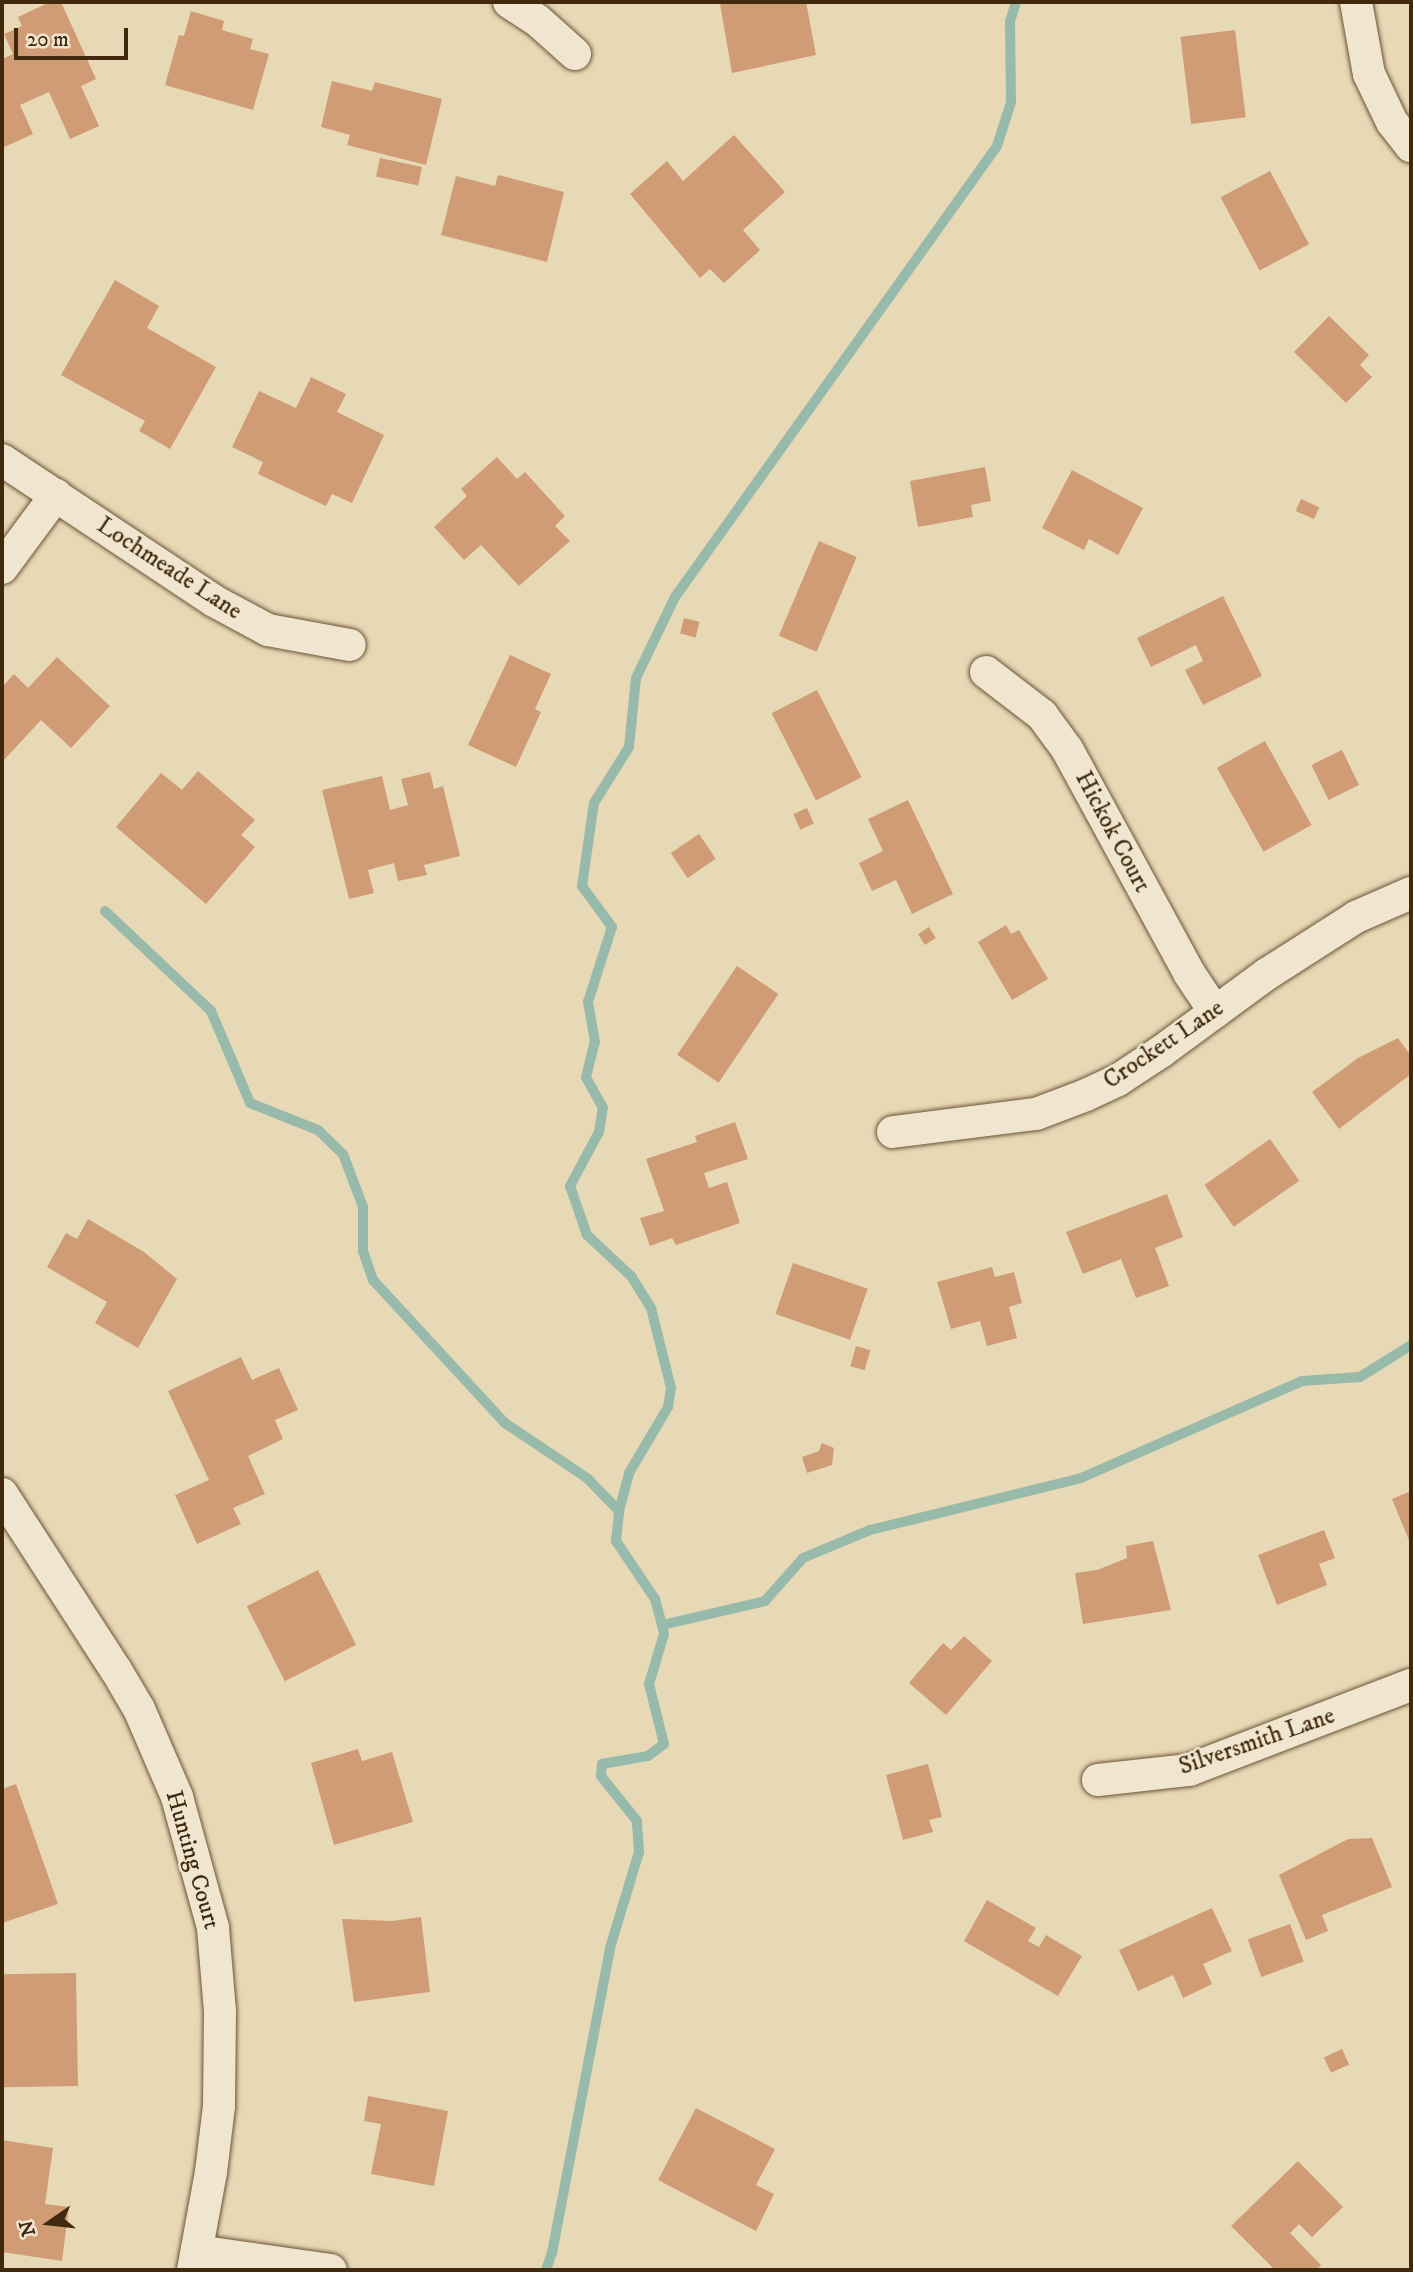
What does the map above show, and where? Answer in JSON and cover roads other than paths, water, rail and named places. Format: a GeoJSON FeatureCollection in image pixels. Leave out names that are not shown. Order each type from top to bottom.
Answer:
{"type":"FeatureCollection","features":[{"type":"Feature","properties":{"kind":"street"},"geometry":{"type":"LineString","coordinates":[[509,2],[537,20],[575,54]]}},
{"type":"Feature","properties":{"kind":"street"},"geometry":{"type":"LineString","coordinates":[[1356,2],[1369,74],[1392,122],[1411,146]]}},
{"type":"Feature","properties":{"kind":"street","name":"Lochmeade Lane"},"geometry":{"type":"LineString","coordinates":[[2,460],[214,601],[268,630],[351,645]]}},
{"type":"Feature","properties":{"kind":"street"},"geometry":{"type":"LineString","coordinates":[[2,568],[56,495]]}},
{"type":"Feature","properties":{"kind":"street","name":"Hickok Court"},"geometry":{"type":"LineString","coordinates":[[986,672],[1042,715],[1067,749],[1189,973],[1215,1012]]}},
{"type":"Feature","properties":{"kind":"street","name":"Crockett Lane"},"geometry":{"type":"LineString","coordinates":[[893,1132],[1036,1114],[1118,1080],[1267,974],[1356,917],[1411,893]]}},
{"type":"Feature","properties":{"kind":"street","name":"Hunting Court"},"geometry":{"type":"LineString","coordinates":[[2,1494],[139,1709],[177,1797],[213,1928],[220,2011],[219,2106],[211,2172],[195,2261]]}},
{"type":"Feature","properties":{"kind":"street","name":"Silversmith Lane"},"geometry":{"type":"LineString","coordinates":[[1098,1780],[1189,1770],[1411,1685]]}},
{"type":"Feature","properties":{"kind":"street"},"geometry":{"type":"LineString","coordinates":[[195,2261],[331,2270]]}},
{"type":"Feature","properties":{"kind":"waterway"},"geometry":{"type":"LineString","coordinates":[[546,2270],[552,2253],[610,1948],[639,1852],[637,1821],[601,1776],[602,1764],[648,1756],[664,1744],[649,1684],[664,1634],[662,1625],[655,1599],[616,1541],[619,1511],[629,1473],[668,1407],[671,1388],[651,1308],[632,1277],[587,1235],[570,1186],[599,1132],[603,1108],[586,1077],[595,1042],[588,1002],[612,927],[582,886],[594,803],[629,747],[636,678],[675,597],[997,146],[1011,102],[1010,21],[1016,2]]}},
{"type":"Feature","properties":{"kind":"waterway"},"geometry":{"type":"LineString","coordinates":[[105,911],[211,1011],[250,1103],[318,1130],[343,1154],[363,1207],[363,1251],[373,1280],[505,1423],[587,1478],[619,1511]]}},
{"type":"Feature","properties":{"kind":"waterway"},"geometry":{"type":"LineString","coordinates":[[662,1625],[765,1601],[803,1558],[870,1530],[1081,1478],[1302,1381],[1360,1377],[1411,1345]]}}]}
